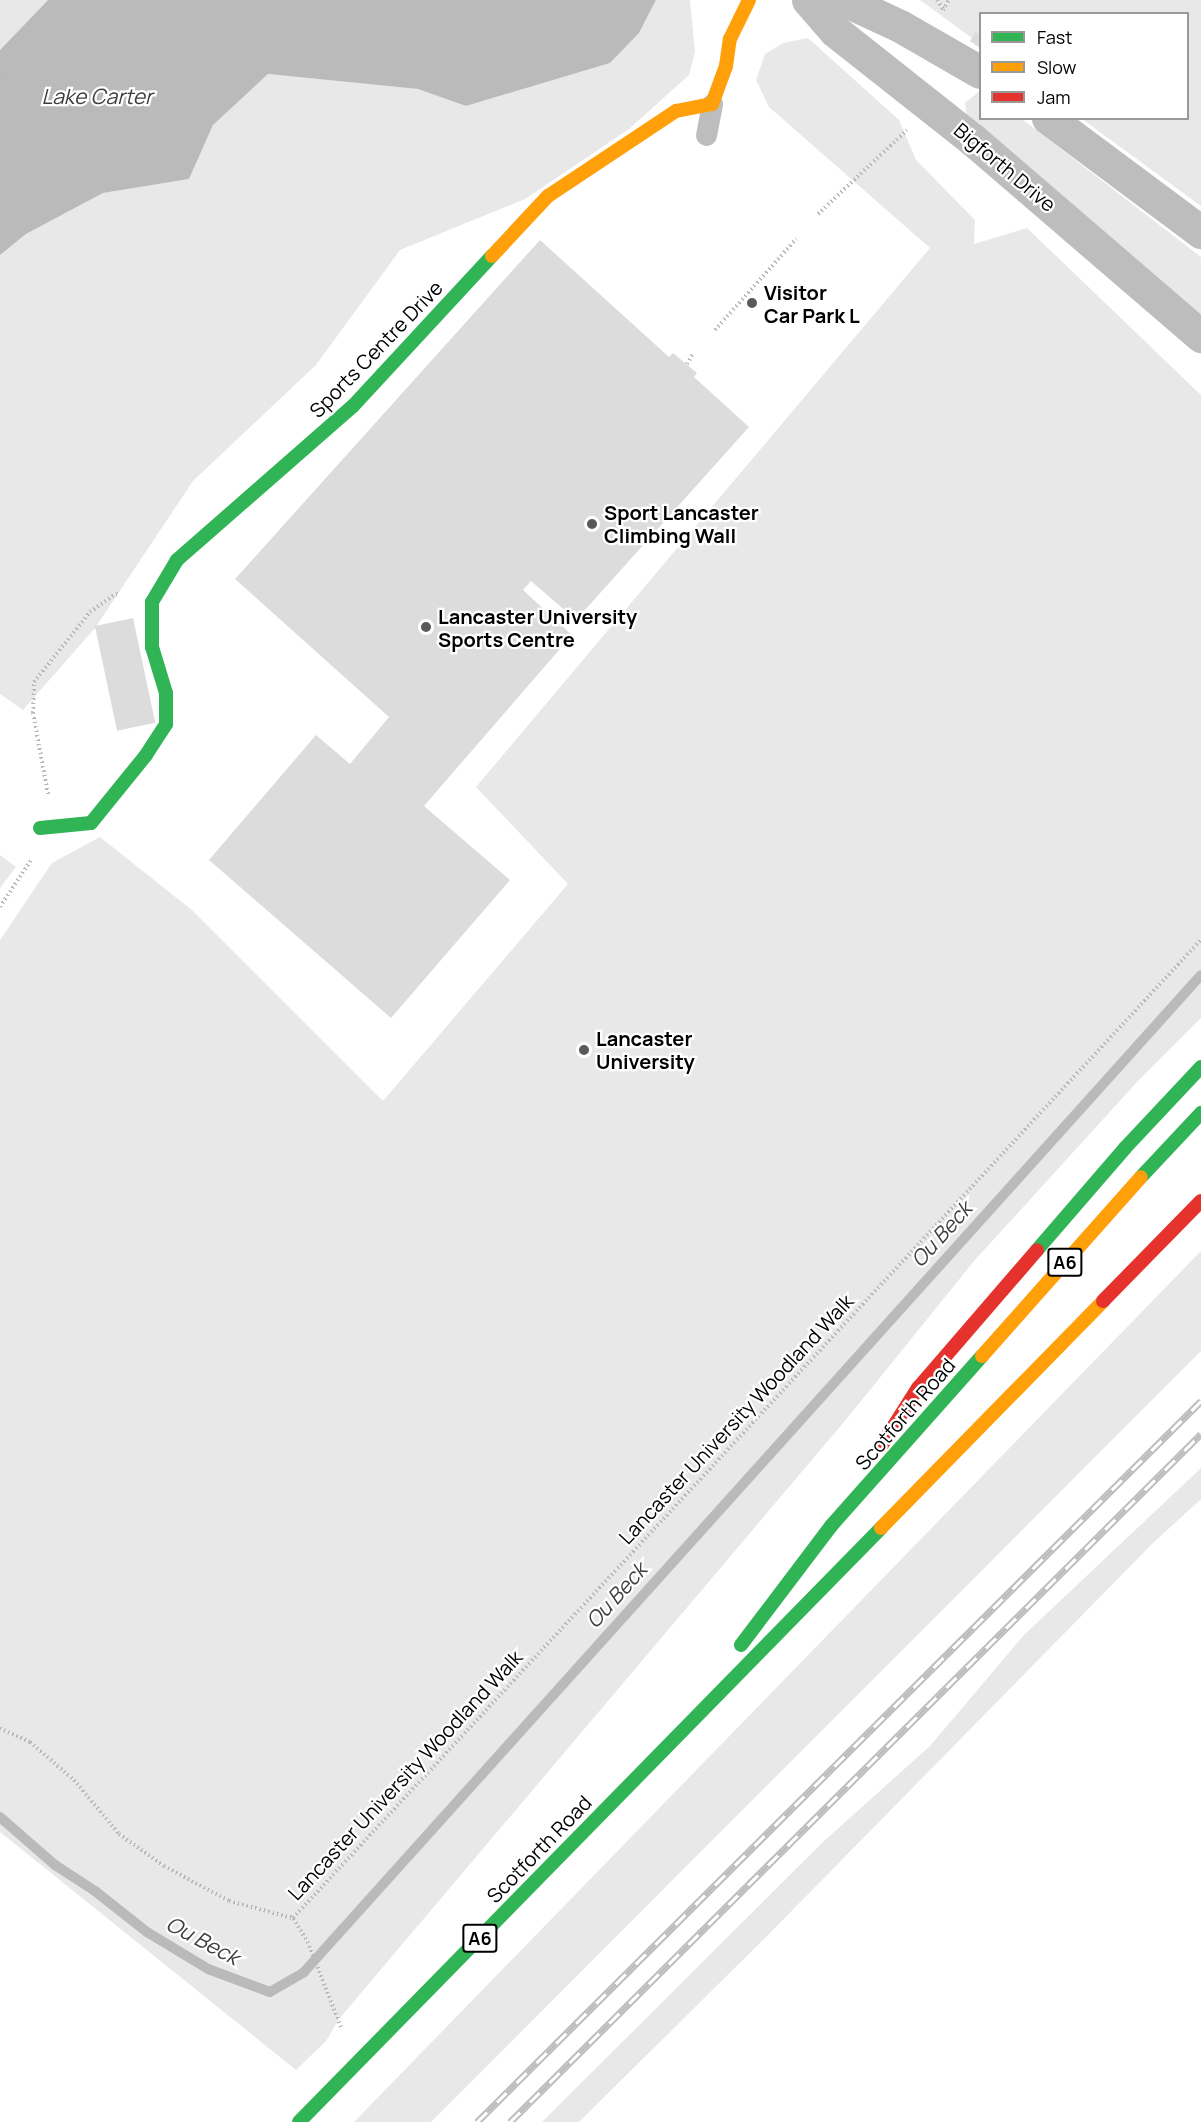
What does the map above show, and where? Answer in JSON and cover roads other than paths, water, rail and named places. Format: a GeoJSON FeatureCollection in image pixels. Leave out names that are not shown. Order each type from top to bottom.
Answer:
{"type":"FeatureCollection","features":[{"type":"Feature","properties":{"kind":"main road"},"geometry":{"type":"LineString","coordinates":[[711,104],[726,66],[730,39],[749,0]]}},
{"type":"Feature","properties":{"kind":"main road","name":"Sports Centre Drive"},"geometry":{"type":"LineString","coordinates":[[47,827],[92,823],[146,755],[166,724],[166,693],[152,647],[152,602],[177,560],[353,406],[548,196],[676,111],[711,104]]}},
{"type":"Feature","properties":{"kind":"main road"},"geometry":{"type":"LineString","coordinates":[[831,1526],[918,1388],[1125,1148],[1201,1067]]}},
{"type":"Feature","properties":{"kind":"main road","name":"Scotforth Road"},"geometry":{"type":"LineString","coordinates":[[733,1655],[831,1526],[1103,1219],[1201,1113]]}},
{"type":"Feature","properties":{"kind":"main road","name":"Scotforth Road"},"geometry":{"type":"LineString","coordinates":[[298,2122],[1201,1201]]}},
{"type":"Feature","properties":{"kind":"main road","name":"Scotforth Road"},"geometry":{"type":"LineString","coordinates":[[656,1756],[719,1673]]}},
{"type":"Feature","properties":{"kind":"street","name":"Bigforth Drive"},"geometry":{"type":"LineString","coordinates":[[808,0],[835,31],[973,140],[1201,336]]}},
{"type":"Feature","properties":{"kind":"street"},"geometry":{"type":"LineString","coordinates":[[844,0],[900,26],[979,71]]}},
{"type":"Feature","properties":{"kind":"street"},"geometry":{"type":"LineString","coordinates":[[1051,120],[1201,232]]}},
{"type":"Feature","properties":{"kind":"lane"},"geometry":{"type":"LineString","coordinates":[[706,135],[711,104]]}},
{"type":"Feature","properties":{"kind":"water","name":"Lake Carter"},"geometry":{"type":"Polygon","coordinates":[[[48,0],[656,0],[639,33],[610,63],[466,106],[418,89],[268,74],[213,125],[189,179],[103,193],[26,234],[0,255],[0,50],[48,0]]]}},
{"type":"Feature","properties":{"kind":"waterway","name":"Ou Beck"},"geometry":{"type":"LineString","coordinates":[[0,1817],[55,1865],[95,1891],[147,1932],[208,1969],[270,1992],[304,1972],[1201,975]]}},
{"type":"Feature","properties":{"kind":"railway"},"geometry":{"type":"LineString","coordinates":[[477,2122],[1201,1401]]}},
{"type":"Feature","properties":{"kind":"railway"},"geometry":{"type":"LineString","coordinates":[[510,2122],[1201,1434]]}},
{"type":"Feature","properties":{"kind":"place","name":"Visitor Car Park L"},"geometry":{"type":"Point","coordinates":[752,303]}},
{"type":"Feature","properties":{"kind":"place","name":"Sport Lancaster Climbing Wall"},"geometry":{"type":"Point","coordinates":[592,524]}},
{"type":"Feature","properties":{"kind":"place","name":"Lancaster University Sports Centre"},"geometry":{"type":"Point","coordinates":[426,627]}},
{"type":"Feature","properties":{"kind":"place","name":"Lancaster University"},"geometry":{"type":"Point","coordinates":[584,1050]}}]}
